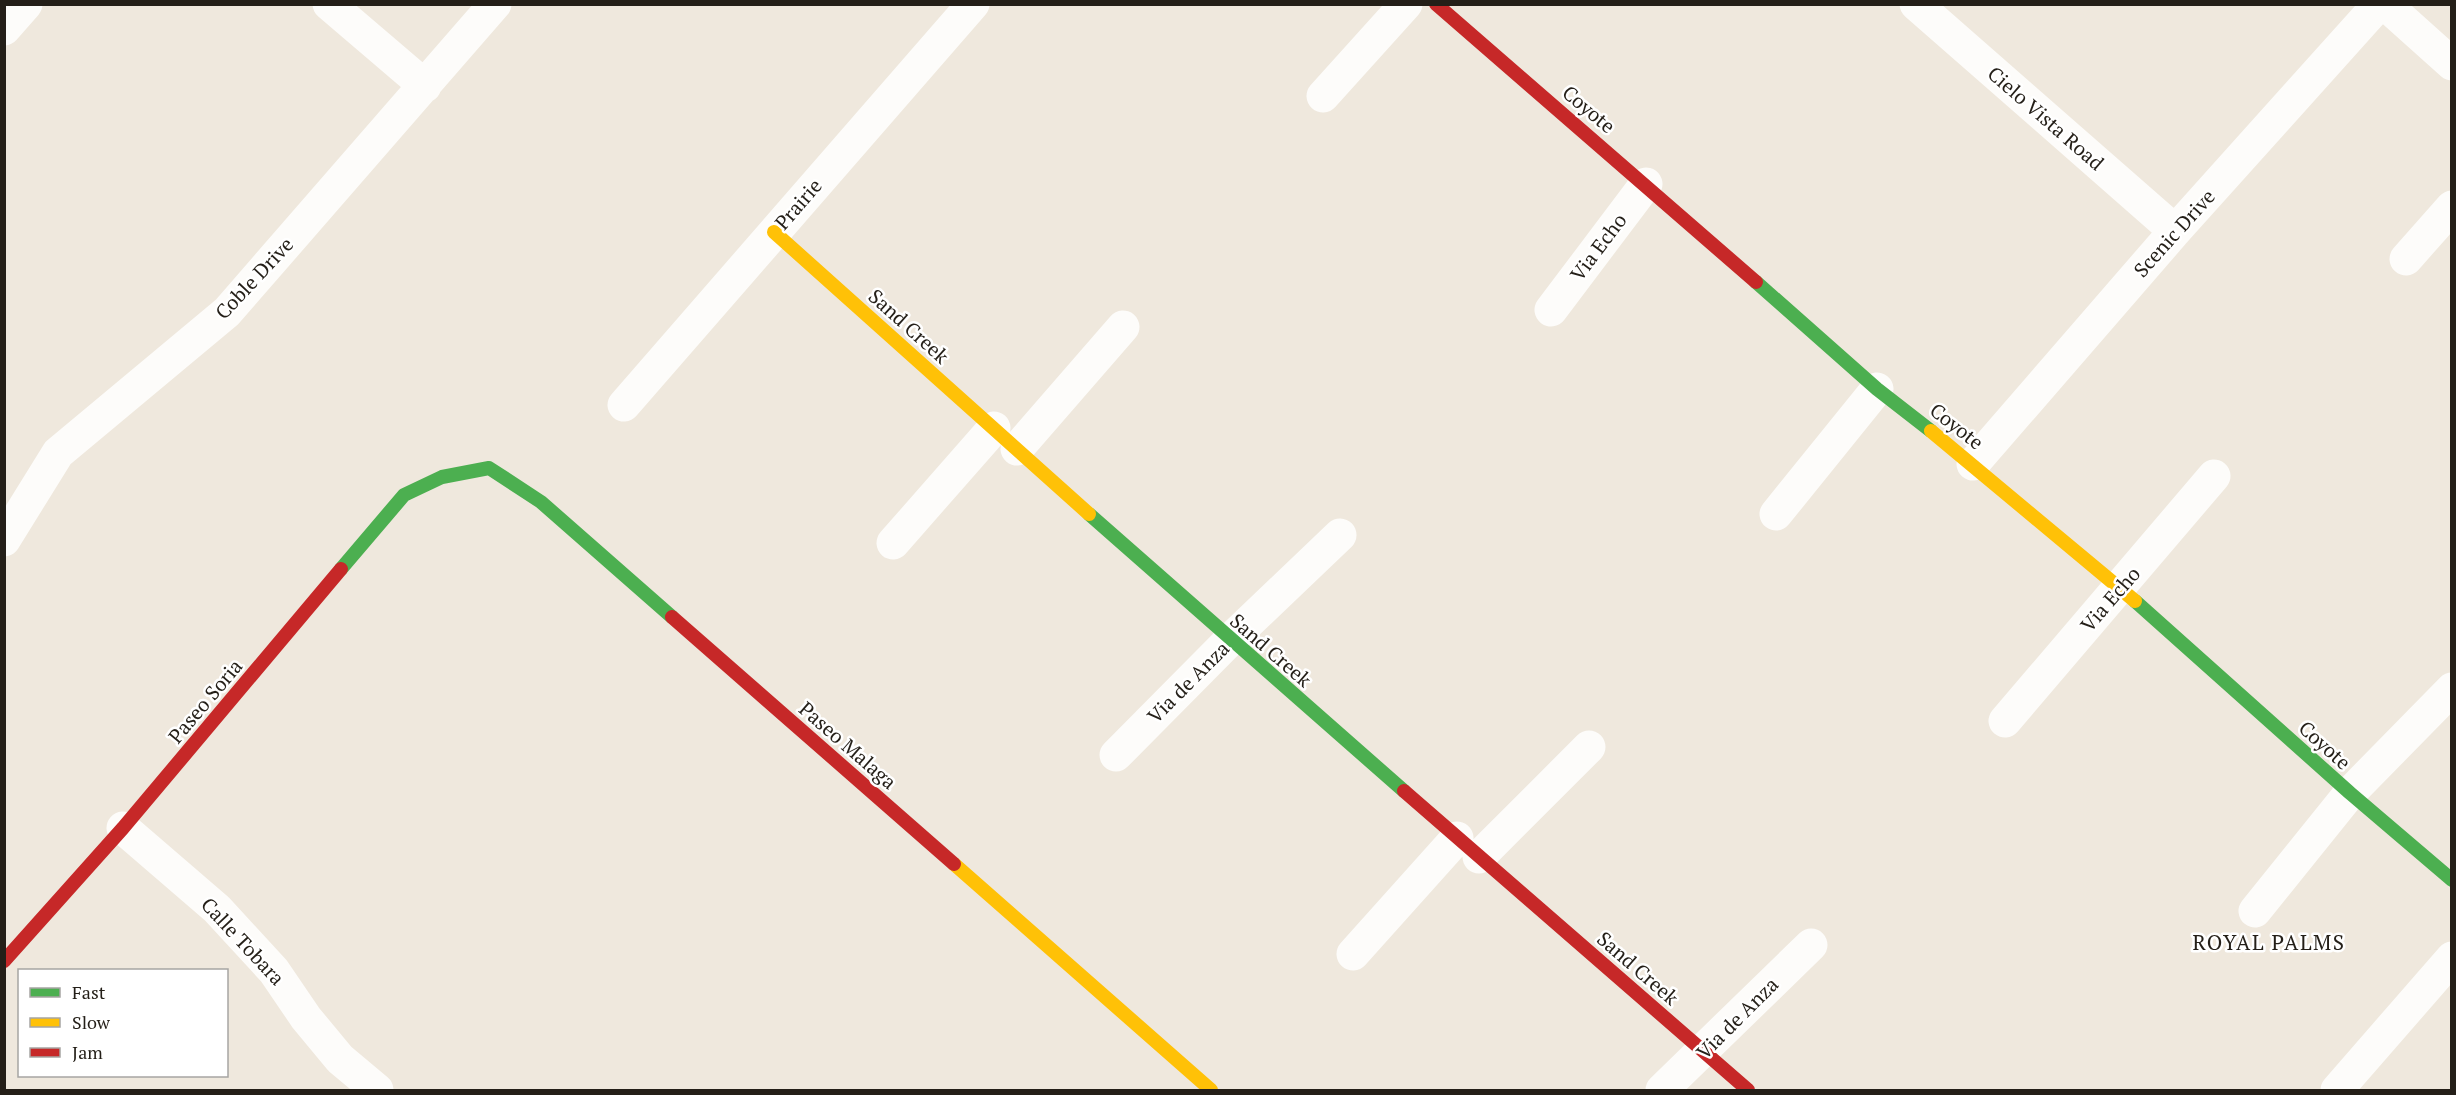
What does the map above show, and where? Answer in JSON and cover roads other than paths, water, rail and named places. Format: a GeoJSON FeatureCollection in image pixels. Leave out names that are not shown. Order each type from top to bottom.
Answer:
{"type":"FeatureCollection","features":[{"type":"Feature","properties":{"kind":"street"},"geometry":{"type":"LineString","coordinates":[[4,29],[26,4]]}},
{"type":"Feature","properties":{"kind":"street"},"geometry":{"type":"LineString","coordinates":[[329,4],[425,86]]}},
{"type":"Feature","properties":{"kind":"street","name":"Coble Drive"},"geometry":{"type":"LineString","coordinates":[[4,540],[58,453],[227,312],[495,4]]}},
{"type":"Feature","properties":{"kind":"street","name":"Prairie"},"geometry":{"type":"LineString","coordinates":[[624,405],[973,4]]}},
{"type":"Feature","properties":{"kind":"street"},"geometry":{"type":"LineString","coordinates":[[1323,96],[1406,4]]}},
{"type":"Feature","properties":{"kind":"street","name":"Coyote"},"geometry":{"type":"LineString","coordinates":[[1436,4],[1646,183],[1877,389],[1972,464],[2120,588],[2451,880]]}},
{"type":"Feature","properties":{"kind":"street","name":"Cielo Vista Road"},"geometry":{"type":"LineString","coordinates":[[1916,4],[2175,231]]}},
{"type":"Feature","properties":{"kind":"street","name":"Scenic Drive"},"geometry":{"type":"LineString","coordinates":[[1972,464],[2175,231],[2379,4]]}},
{"type":"Feature","properties":{"kind":"street"},"geometry":{"type":"LineString","coordinates":[[2385,4],[2451,64]]}},
{"type":"Feature","properties":{"kind":"street","name":"Via Echo"},"geometry":{"type":"LineString","coordinates":[[1551,310],[1646,183]]}},
{"type":"Feature","properties":{"kind":"street"},"geometry":{"type":"LineString","coordinates":[[2406,260],[2451,207]]}},
{"type":"Feature","properties":{"kind":"street","name":"Sand Creek"},"geometry":{"type":"LineString","coordinates":[[774,232],[1230,640],[1748,1090]]}},
{"type":"Feature","properties":{"kind":"street"},"geometry":{"type":"LineString","coordinates":[[892,543],[1123,327]]}},
{"type":"Feature","properties":{"kind":"street"},"geometry":{"type":"LineString","coordinates":[[1776,514],[1877,389]]}},
{"type":"Feature","properties":{"kind":"street","name":"Paseo Malaga"},"geometry":{"type":"LineString","coordinates":[[442,477],[489,468],[541,502],[1211,1090]]}},
{"type":"Feature","properties":{"kind":"street","name":"Via Echo"},"geometry":{"type":"LineString","coordinates":[[2005,721],[2214,476]]}},
{"type":"Feature","properties":{"kind":"street","name":"Paseo Soria"},"geometry":{"type":"LineString","coordinates":[[4,961],[123,828],[404,495],[442,477]]}},
{"type":"Feature","properties":{"kind":"street","name":"Via de Anza"},"geometry":{"type":"LineString","coordinates":[[1116,755],[1230,640],[1340,535]]}},
{"type":"Feature","properties":{"kind":"street"},"geometry":{"type":"LineString","coordinates":[[2255,911],[2350,793],[2451,689]]}},
{"type":"Feature","properties":{"kind":"street"},"geometry":{"type":"LineString","coordinates":[[1353,954],[1468,847],[1589,747]]}},
{"type":"Feature","properties":{"kind":"street","name":"Calle Tobara"},"geometry":{"type":"LineString","coordinates":[[123,828],[217,909],[274,971],[306,1018],[340,1059],[377,1090]]}},
{"type":"Feature","properties":{"kind":"street","name":"Via de Anza"},"geometry":{"type":"LineString","coordinates":[[1662,1090],[1704,1052],[1811,945]]}},
{"type":"Feature","properties":{"kind":"street"},"geometry":{"type":"LineString","coordinates":[[2337,1090],[2451,958]]}},
{"type":"Feature","properties":{"kind":"district","name":"ROYAL PALMS"},"geometry":{"type":"Point","coordinates":[2269,942]}}]}
